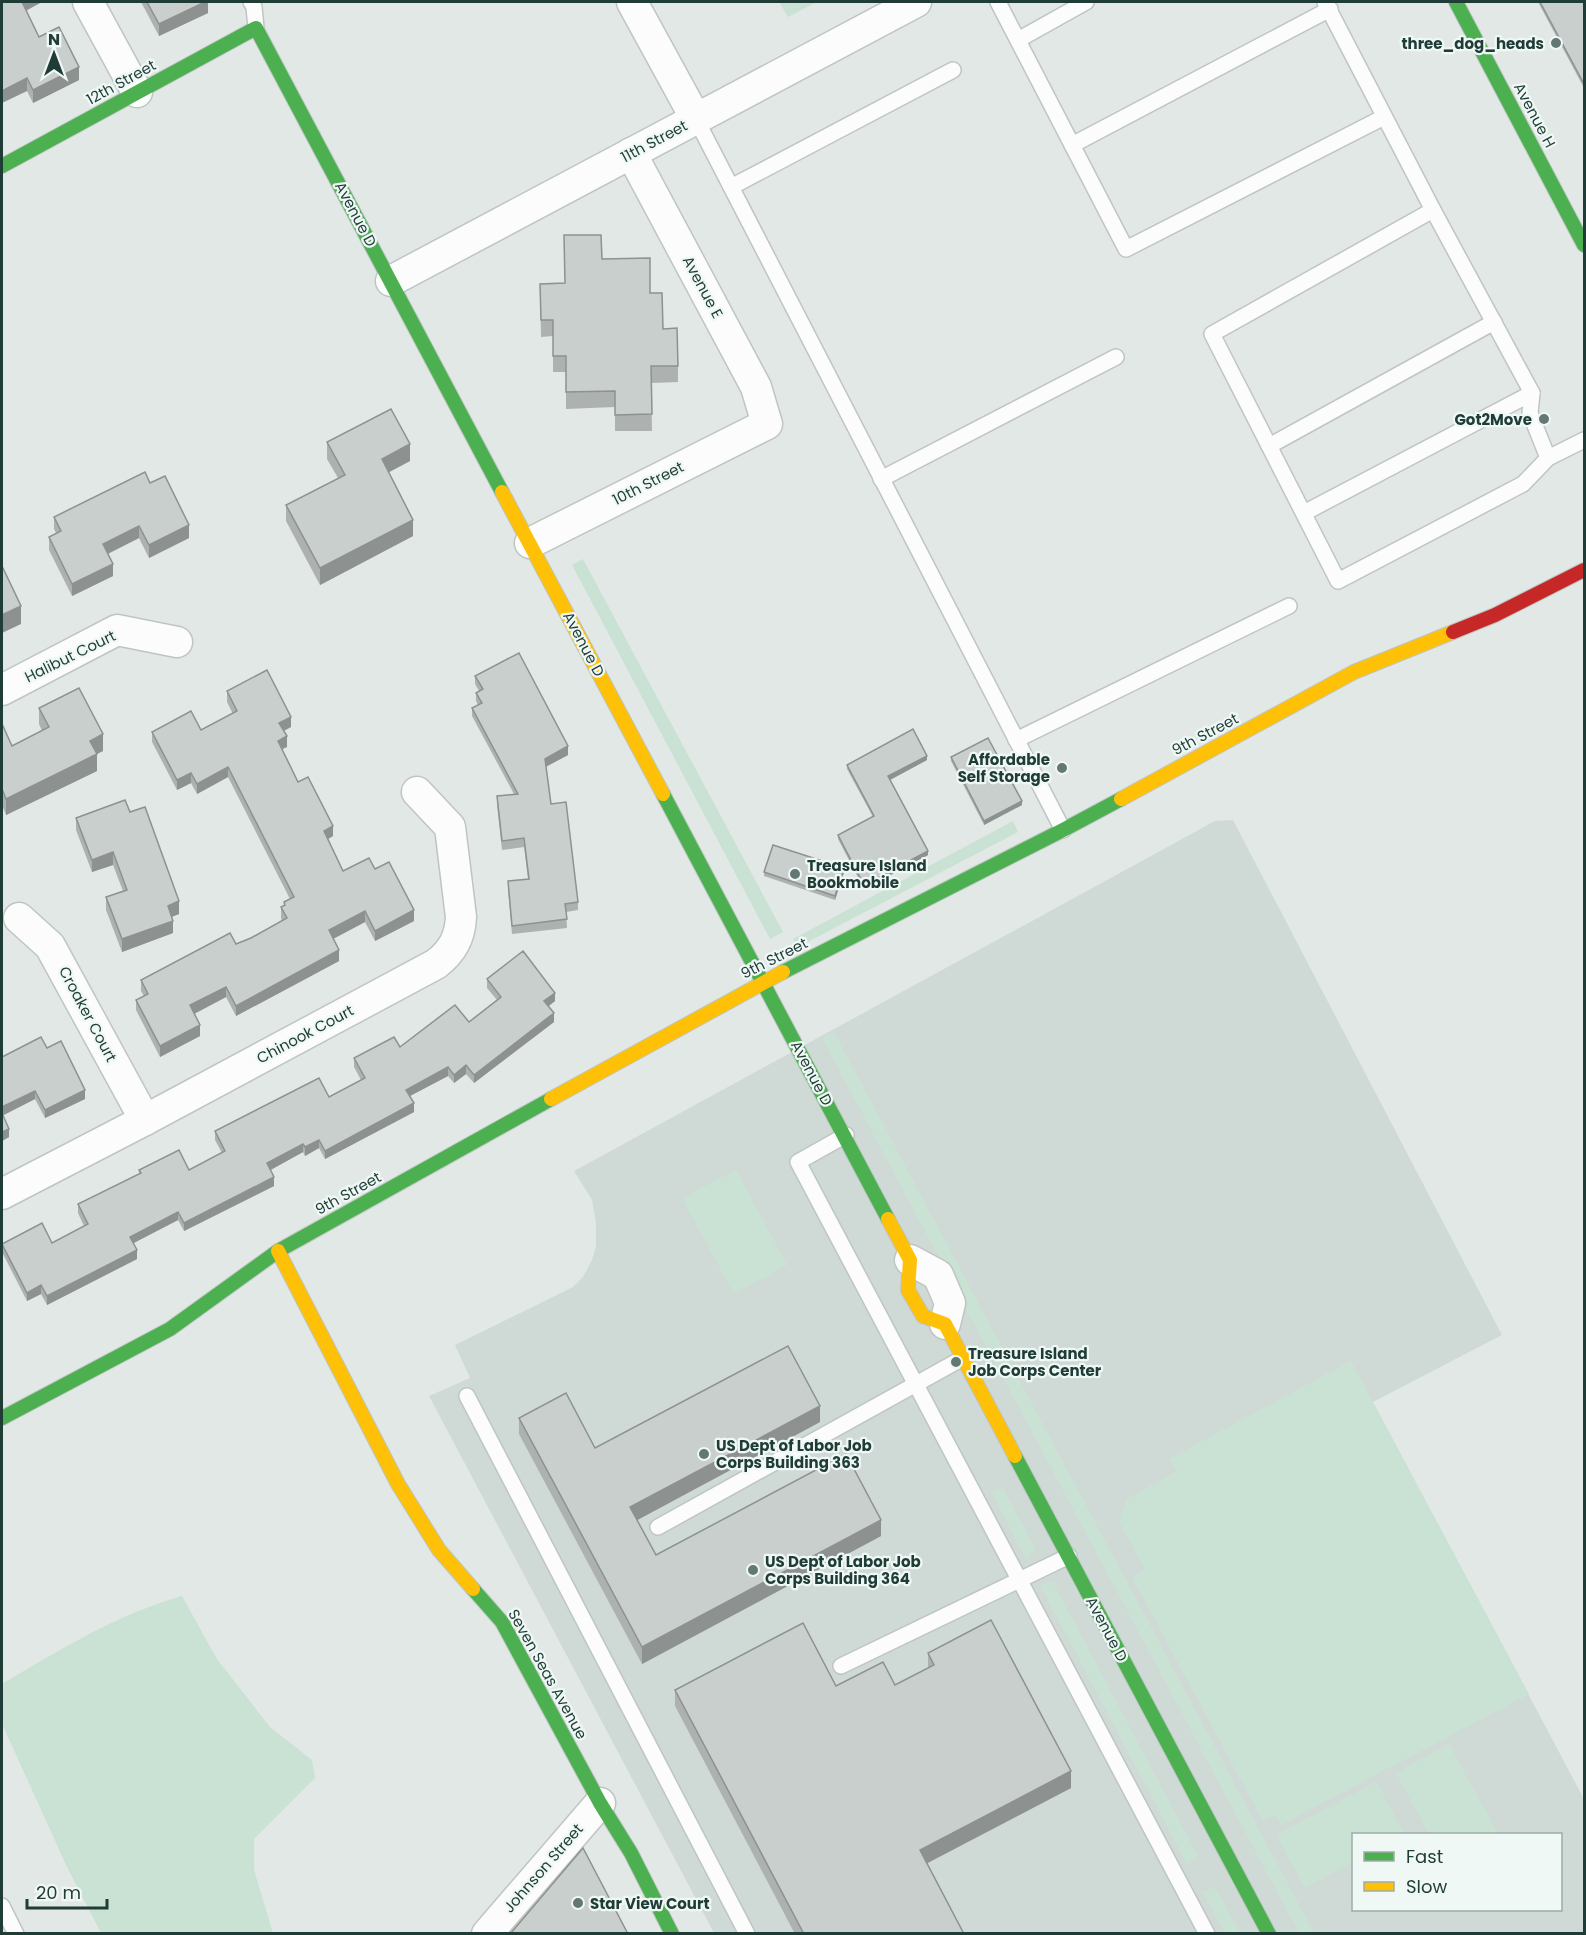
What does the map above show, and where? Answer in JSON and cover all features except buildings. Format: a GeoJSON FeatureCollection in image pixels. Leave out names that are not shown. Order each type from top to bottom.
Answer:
{"type":"FeatureCollection","features":[{"type":"Feature","properties":{"kind":"street"},"geometry":{"type":"LineString","coordinates":[[88,2],[137,92]]}},
{"type":"Feature","properties":{"kind":"street"},"geometry":{"type":"LineString","coordinates":[[632,2],[696,119]]}},
{"type":"Feature","properties":{"kind":"street","name":"11th Street"},"geometry":{"type":"LineString","coordinates":[[391,281],[916,2]]}},
{"type":"Feature","properties":{"kind":"street","name":"Avenue H"},"geometry":{"type":"LineString","coordinates":[[1456,2],[1584,245]]}},
{"type":"Feature","properties":{"kind":"street","name":"12th Street"},"geometry":{"type":"LineString","coordinates":[[2,166],[256,28]]}},
{"type":"Feature","properties":{"kind":"street","name":"Avenue D"},"geometry":{"type":"LineString","coordinates":[[256,28],[846,1135],[910,1260],[938,1275],[950,1303],[945,1324],[1269,1934]]}},
{"type":"Feature","properties":{"kind":"street","name":"Avenue E"},"geometry":{"type":"LineString","coordinates":[[631,153],[756,387],[767,424]]}},
{"type":"Feature","properties":{"kind":"street","name":"10th Street"},"geometry":{"type":"LineString","coordinates":[[530,543],[767,424]]}},
{"type":"Feature","properties":{"kind":"street","name":"9th Street"},"geometry":{"type":"LineString","coordinates":[[2,1418],[170,1329],[278,1251],[763,982],[1063,830],[1354,672],[1495,615],[1584,570]]}},
{"type":"Feature","properties":{"kind":"street","name":"Halibut Court"},"geometry":{"type":"LineString","coordinates":[[2,690],[117,630],[177,642]]}},
{"type":"Feature","properties":{"kind":"street","name":"Chinook Court"},"geometry":{"type":"LineString","coordinates":[[2,1194],[145,1120],[447,956],[461,930],[450,828],[417,792]]}},
{"type":"Feature","properties":{"kind":"street","name":"Croaker Court"},"geometry":{"type":"LineString","coordinates":[[19,918],[50,946],[145,1120]]}},
{"type":"Feature","properties":{"kind":"street","name":"Seven Seas Avenue"},"geometry":{"type":"LineString","coordinates":[[278,1251],[398,1484],[439,1550],[502,1622],[600,1803],[631,1853],[672,1934]]}},
{"type":"Feature","properties":{"kind":"street","name":"Johnson Street"},"geometry":{"type":"LineString","coordinates":[[487,1934],[600,1803]]}},
{"type":"Feature","properties":{"kind":"lane"},"geometry":{"type":"LineString","coordinates":[[251,2],[254,7],[256,28]]}},
{"type":"Feature","properties":{"kind":"lane"},"geometry":{"type":"LineString","coordinates":[[998,2],[1126,249],[1384,117]]}},
{"type":"Feature","properties":{"kind":"lane"},"geometry":{"type":"LineString","coordinates":[[1017,40],[1086,2]]}},
{"type":"Feature","properties":{"kind":"lane"},"geometry":{"type":"LineString","coordinates":[[1072,145],[1328,5],[1384,117],[1532,393],[1530,413],[1548,458]]}},
{"type":"Feature","properties":{"kind":"lane"},"geometry":{"type":"LineString","coordinates":[[731,187],[953,70]]}},
{"type":"Feature","properties":{"kind":"lane"},"geometry":{"type":"LineString","coordinates":[[696,119],[1063,830]]}},
{"type":"Feature","properties":{"kind":"lane"},"geometry":{"type":"LineString","coordinates":[[1433,210],[1212,334],[1338,580],[1523,484],[1548,458],[1584,440]]}},
{"type":"Feature","properties":{"kind":"lane"},"geometry":{"type":"LineString","coordinates":[[1269,446],[1494,322]]}},
{"type":"Feature","properties":{"kind":"lane"},"geometry":{"type":"LineString","coordinates":[[881,479],[1116,357]]}},
{"type":"Feature","properties":{"kind":"lane"},"geometry":{"type":"LineString","coordinates":[[1304,513],[1532,393]]}},
{"type":"Feature","properties":{"kind":"lane"},"geometry":{"type":"LineString","coordinates":[[1016,740],[1289,606]]}},
{"type":"Feature","properties":{"kind":"lane"},"geometry":{"type":"LineString","coordinates":[[846,1135],[798,1162],[1208,1934]]}},
{"type":"Feature","properties":{"kind":"lane"},"geometry":{"type":"LineString","coordinates":[[658,1527],[963,1358]]}},
{"type":"Feature","properties":{"kind":"lane"},"geometry":{"type":"LineString","coordinates":[[467,1396],[747,1934]]}},
{"type":"Feature","properties":{"kind":"lane"},"geometry":{"type":"LineString","coordinates":[[841,1666],[1069,1556]]}},
{"type":"Feature","properties":{"kind":"lane"},"geometry":{"type":"LineString","coordinates":[[2,1906],[16,1934]]}},
{"type":"Feature","properties":{"kind":"shaded area","name":"Treasure Island Job Corps Center"},"geometry":{"type":"Polygon","coordinates":[[[1233,820],[1502,1335],[1373,1402],[1584,1799],[1584,1933],[714,1933],[429,1396],[470,1378],[455,1345],[573,1287],[583,1277],[596,1246],[596,1223],[592,1200],[574,1171],[1215,821],[1233,820]]]}},
{"type":"Feature","properties":{"kind":"green space"},"geometry":{"type":"Polygon","coordinates":[[[779,2],[817,2],[788,17],[779,2]]]}},
{"type":"Feature","properties":{"kind":"green space"},"geometry":{"type":"Polygon","coordinates":[[[583,559],[783,932],[770,939],[572,565],[583,559]]]}},
{"type":"Feature","properties":{"kind":"green space"},"geometry":{"type":"Polygon","coordinates":[[[1013,821],[1018,832],[798,947],[793,939],[1013,821]]]}},
{"type":"Feature","properties":{"kind":"green space"},"geometry":{"type":"Polygon","coordinates":[[[834,1032],[1314,1933],[1299,1933],[822,1038],[834,1032]]]}},
{"type":"Feature","properties":{"kind":"green space"},"geometry":{"type":"Polygon","coordinates":[[[736,1170],[787,1265],[734,1294],[682,1198],[736,1170]]]}},
{"type":"Feature","properties":{"kind":"green space"},"geometry":{"type":"Polygon","coordinates":[[[1351,1361],[1529,1694],[1281,1825],[1275,1815],[1263,1821],[1132,1577],[1145,1570],[1119,1521],[1127,1499],[1176,1472],[1169,1459],[1351,1361]]]}},
{"type":"Feature","properties":{"kind":"green space"},"geometry":{"type":"Polygon","coordinates":[[[1003,1488],[1036,1550],[1026,1559],[991,1491],[1003,1488]]]}},
{"type":"Feature","properties":{"kind":"green space"},"geometry":{"type":"Polygon","coordinates":[[[1053,1582],[1198,1856],[1187,1864],[1040,1585],[1053,1582]]]}},
{"type":"Feature","properties":{"kind":"green space"},"geometry":{"type":"Polygon","coordinates":[[[182,1596],[217,1659],[270,1727],[312,1760],[315,1778],[254,1839],[254,1870],[273,1933],[101,1933],[67,1867],[2,1724],[2,1684],[112,1623],[182,1596]]]}},
{"type":"Feature","properties":{"kind":"green space"},"geometry":{"type":"Polygon","coordinates":[[[1449,1744],[1497,1833],[1428,1833],[1396,1773],[1449,1744]]]}},
{"type":"Feature","properties":{"kind":"green space"},"geometry":{"type":"Polygon","coordinates":[[[1376,1782],[1404,1833],[1352,1833],[1352,1863],[1305,1888],[1276,1835],[1376,1782]]]}},
{"type":"Feature","properties":{"kind":"green space"},"geometry":{"type":"Polygon","coordinates":[[[1215,1887],[1240,1933],[1225,1933],[1203,1892],[1215,1887]]]}},
{"type":"Feature","properties":{"kind":"traffic: fast"},"geometry":{"type":"LineString","coordinates":[[1456,2],[1584,245]]}},
{"type":"Feature","properties":{"kind":"traffic: fast"},"geometry":{"type":"LineString","coordinates":[[2,166],[256,28],[502,492]]}},
{"type":"Feature","properties":{"kind":"traffic: fast"},"geometry":{"type":"LineString","coordinates":[[663,794],[888,1219]]}},
{"type":"Feature","properties":{"kind":"traffic: fast"},"geometry":{"type":"LineString","coordinates":[[783,972],[1121,799]]}},
{"type":"Feature","properties":{"kind":"traffic: fast"},"geometry":{"type":"LineString","coordinates":[[2,1418],[170,1329],[278,1251],[551,1099]]}},
{"type":"Feature","properties":{"kind":"traffic: fast"},"geometry":{"type":"LineString","coordinates":[[1015,1456],[1269,1934]]}},
{"type":"Feature","properties":{"kind":"traffic: fast"},"geometry":{"type":"LineString","coordinates":[[473,1589],[502,1622],[600,1803],[631,1853],[672,1934]]}},
{"type":"Feature","properties":{"kind":"traffic: slow"},"geometry":{"type":"LineString","coordinates":[[502,492],[663,794]]}},
{"type":"Feature","properties":{"kind":"traffic: slow"},"geometry":{"type":"LineString","coordinates":[[1121,799],[1354,672],[1453,632]]}},
{"type":"Feature","properties":{"kind":"traffic: slow"},"geometry":{"type":"LineString","coordinates":[[551,1099],[783,972]]}},
{"type":"Feature","properties":{"kind":"traffic: slow"},"geometry":{"type":"LineString","coordinates":[[888,1219],[910,1260],[908,1290],[923,1316],[945,1324],[1015,1456]]}},
{"type":"Feature","properties":{"kind":"traffic: slow"},"geometry":{"type":"LineString","coordinates":[[278,1251],[398,1484],[439,1550],[473,1589]]}},
{"type":"Feature","properties":{"kind":"traffic: jam"},"geometry":{"type":"LineString","coordinates":[[1453,632],[1495,615],[1584,570]]}},
{"type":"Feature","properties":{"kind":"place","name":"three_dog_heads"},"geometry":{"type":"Point","coordinates":[1556,43]}},
{"type":"Feature","properties":{"kind":"place","name":"Got2Move"},"geometry":{"type":"Point","coordinates":[1544,419]}},
{"type":"Feature","properties":{"kind":"place","name":"Affordable Self Storage"},"geometry":{"type":"Point","coordinates":[1062,768]}},
{"type":"Feature","properties":{"kind":"place","name":"Treasure Island Bookmobile"},"geometry":{"type":"Point","coordinates":[795,874]}},
{"type":"Feature","properties":{"kind":"place","name":"Treasure Island Job Corps Center"},"geometry":{"type":"Point","coordinates":[956,1362]}},
{"type":"Feature","properties":{"kind":"place","name":"US Dept of Labor Job Corps Building 363"},"geometry":{"type":"Point","coordinates":[704,1454]}},
{"type":"Feature","properties":{"kind":"place","name":"US Dept of Labor Job Corps Building 364"},"geometry":{"type":"Point","coordinates":[753,1570]}},
{"type":"Feature","properties":{"kind":"place","name":"Star View Court"},"geometry":{"type":"Point","coordinates":[578,1903]}}]}
